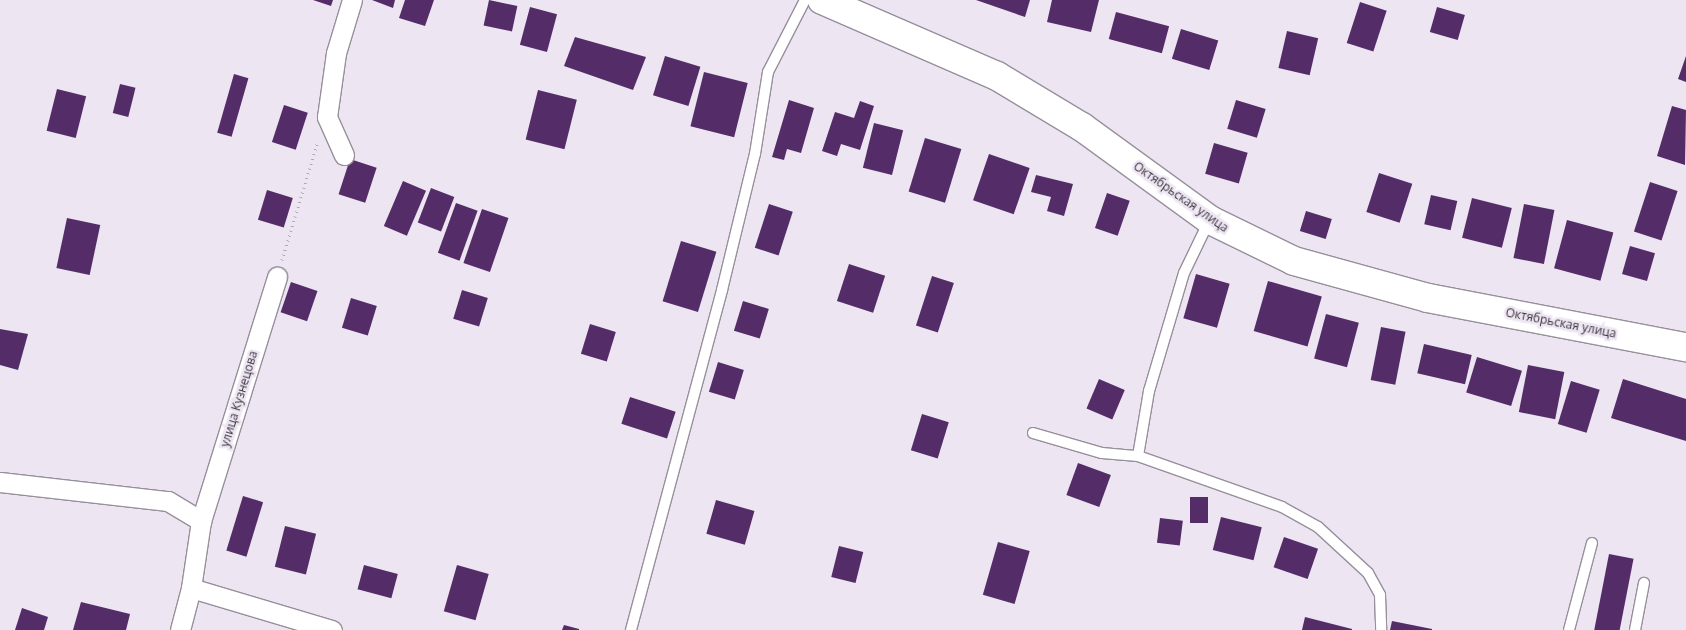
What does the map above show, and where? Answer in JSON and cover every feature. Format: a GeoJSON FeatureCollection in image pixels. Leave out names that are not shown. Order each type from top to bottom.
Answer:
{"type":"FeatureCollection","features":[{"type":"Feature","properties":{"kind":"street"},"geometry":{"type":"LineString","coordinates":[[344,155],[327,117],[336,53],[352,0]]}},
{"type":"Feature","properties":{"kind":"street","name":"Октябрьская улица"},"geometry":{"type":"LineString","coordinates":[[822,0],[923,41],[1038,99],[1210,220],[1294,261],[1428,298],[1686,347]]}},
{"type":"Feature","properties":{"kind":"street","name":"улица Кузнецова"},"geometry":{"type":"LineString","coordinates":[[180,630],[191,588],[201,521],[276,277]]}},
{"type":"Feature","properties":{"kind":"street"},"geometry":{"type":"LineString","coordinates":[[0,482],[168,501],[201,521]]}},
{"type":"Feature","properties":{"kind":"street"},"geometry":{"type":"LineString","coordinates":[[191,588],[332,630]]}},
{"type":"Feature","properties":{"kind":"lane"},"geometry":{"type":"LineString","coordinates":[[631,630],[724,281],[755,154],[768,72],[805,0]]}},
{"type":"Feature","properties":{"kind":"lane"},"geometry":{"type":"LineString","coordinates":[[1138,456],[1149,391],[1179,292],[1210,220]]}},
{"type":"Feature","properties":{"kind":"lane"},"geometry":{"type":"LineString","coordinates":[[1033,433],[1102,453],[1138,456],[1282,507],[1318,528],[1368,574],[1380,595],[1381,630]]}},
{"type":"Feature","properties":{"kind":"lane"},"geometry":{"type":"LineString","coordinates":[[1569,630],[1592,543]]}},
{"type":"Feature","properties":{"kind":"lane"},"geometry":{"type":"LineString","coordinates":[[1635,630],[1644,583]]}},
{"type":"Feature","properties":{"kind":"path"},"geometry":{"type":"LineString","coordinates":[[276,277],[327,117]]}},
{"type":"Feature","properties":{"kind":"building"},"geometry":{"type":"Polygon","coordinates":[[[313,0],[333,0],[331,6],[313,0]]]}},
{"type":"Feature","properties":{"kind":"building"},"geometry":{"type":"Polygon","coordinates":[[[372,0],[395,0],[393,8],[372,0]]]}},
{"type":"Feature","properties":{"kind":"building"},"geometry":{"type":"Polygon","coordinates":[[[405,0],[434,0],[425,26],[399,18],[405,0]]]}},
{"type":"Feature","properties":{"kind":"building"},"geometry":{"type":"Polygon","coordinates":[[[489,0],[517,6],[512,31],[484,25],[489,0]]]}},
{"type":"Feature","properties":{"kind":"building"},"geometry":{"type":"Polygon","coordinates":[[[976,0],[1030,0],[1025,17],[976,0]]]}},
{"type":"Feature","properties":{"kind":"building"},"geometry":{"type":"Polygon","coordinates":[[[1052,0],[1099,0],[1091,32],[1047,22],[1052,0]]]}},
{"type":"Feature","properties":{"kind":"building"},"geometry":{"type":"Polygon","coordinates":[[[1360,2],[1387,11],[1373,52],[1347,43],[1360,2]]]}},
{"type":"Feature","properties":{"kind":"building"},"geometry":{"type":"Polygon","coordinates":[[[530,7],[557,14],[547,52],[520,45],[530,7]]]}},
{"type":"Feature","properties":{"kind":"building"},"geometry":{"type":"Polygon","coordinates":[[[1437,7],[1465,15],[1458,40],[1430,32],[1437,7]]]}},
{"type":"Feature","properties":{"kind":"building"},"geometry":{"type":"Polygon","coordinates":[[[1116,12],[1169,26],[1162,53],[1109,39],[1116,12]]]}},
{"type":"Feature","properties":{"kind":"building"},"geometry":{"type":"Polygon","coordinates":[[[1181,29],[1218,40],[1209,70],[1172,59],[1181,29]]]}},
{"type":"Feature","properties":{"kind":"building"},"geometry":{"type":"Polygon","coordinates":[[[1287,31],[1318,38],[1310,75],[1278,68],[1287,31]]]}},
{"type":"Feature","properties":{"kind":"building"},"geometry":{"type":"Polygon","coordinates":[[[575,37],[646,57],[633,90],[564,66],[575,37]]]}},
{"type":"Feature","properties":{"kind":"building"},"geometry":{"type":"Polygon","coordinates":[[[665,56],[700,67],[688,106],[653,95],[665,56]]]}},
{"type":"Feature","properties":{"kind":"building"},"geometry":{"type":"Polygon","coordinates":[[[1686,56],[1686,82],[1678,79],[1686,56]]]}},
{"type":"Feature","properties":{"kind":"building"},"geometry":{"type":"Polygon","coordinates":[[[704,72],[748,83],[734,137],[690,126],[704,72]]]}},
{"type":"Feature","properties":{"kind":"building"},"geometry":{"type":"Polygon","coordinates":[[[234,74],[248,78],[232,137],[217,133],[234,74]]]}},
{"type":"Feature","properties":{"kind":"building"},"geometry":{"type":"Polygon","coordinates":[[[120,84],[136,88],[128,117],[113,113],[120,84]]]}},
{"type":"Feature","properties":{"kind":"building"},"geometry":{"type":"Polygon","coordinates":[[[57,89],[86,96],[76,138],[47,131],[57,89]]]}},
{"type":"Feature","properties":{"kind":"building"},"geometry":{"type":"Polygon","coordinates":[[[538,90],[577,100],[564,149],[526,139],[538,90]]]}},
{"type":"Feature","properties":{"kind":"building"},"geometry":{"type":"Polygon","coordinates":[[[789,100],[814,108],[801,153],[787,149],[784,160],[772,157],[789,100]]]}},
{"type":"Feature","properties":{"kind":"building"},"geometry":{"type":"Polygon","coordinates":[[[1236,100],[1266,109],[1257,138],[1227,129],[1236,100]]]}},
{"type":"Feature","properties":{"kind":"building"},"geometry":{"type":"Polygon","coordinates":[[[860,101],[874,106],[860,150],[841,144],[837,156],[822,151],[835,112],[854,118],[860,101]]]}},
{"type":"Feature","properties":{"kind":"building"},"geometry":{"type":"Polygon","coordinates":[[[284,105],[308,113],[296,150],[272,142],[284,105]]]}},
{"type":"Feature","properties":{"kind":"building"},"geometry":{"type":"Polygon","coordinates":[[[1672,106],[1686,110],[1685,165],[1657,156],[1672,106]]]}},
{"type":"Feature","properties":{"kind":"building"},"geometry":{"type":"Polygon","coordinates":[[[874,123],[903,130],[892,175],[863,168],[874,123]]]}},
{"type":"Feature","properties":{"kind":"building"},"geometry":{"type":"Polygon","coordinates":[[[925,138],[961,149],[945,203],[909,192],[925,138]]]}},
{"type":"Feature","properties":{"kind":"building"},"geometry":{"type":"Polygon","coordinates":[[[1214,143],[1248,153],[1239,183],[1205,174],[1214,143]]]}},
{"type":"Feature","properties":{"kind":"building"},"geometry":{"type":"Polygon","coordinates":[[[989,154],[1030,168],[1014,214],[973,200],[989,154]]]}},
{"type":"Feature","properties":{"kind":"building"},"geometry":{"type":"Polygon","coordinates":[[[350,159],[377,168],[365,203],[339,194],[350,159]]]}},
{"type":"Feature","properties":{"kind":"building"},"geometry":{"type":"Polygon","coordinates":[[[1379,173],[1412,184],[1400,223],[1366,212],[1379,173]]]}},
{"type":"Feature","properties":{"kind":"building"},"geometry":{"type":"Polygon","coordinates":[[[1036,175],[1073,184],[1064,216],[1047,211],[1051,197],[1031,192],[1036,175]]]}},
{"type":"Feature","properties":{"kind":"building"},"geometry":{"type":"Polygon","coordinates":[[[403,181],[426,191],[407,236],[384,226],[403,181]]]}},
{"type":"Feature","properties":{"kind":"building"},"geometry":{"type":"Polygon","coordinates":[[[1650,182],[1678,191],[1662,240],[1634,231],[1650,182]]]}},
{"type":"Feature","properties":{"kind":"building"},"geometry":{"type":"Polygon","coordinates":[[[431,188],[454,197],[441,232],[418,223],[431,188]]]}},
{"type":"Feature","properties":{"kind":"building"},"geometry":{"type":"Polygon","coordinates":[[[267,190],[293,198],[284,228],[258,220],[267,190]]]}},
{"type":"Feature","properties":{"kind":"building"},"geometry":{"type":"Polygon","coordinates":[[[1107,193],[1130,201],[1118,236],[1095,228],[1107,193]]]}},
{"type":"Feature","properties":{"kind":"building"},"geometry":{"type":"Polygon","coordinates":[[[1431,195],[1457,201],[1451,230],[1424,224],[1431,195]]]}},
{"type":"Feature","properties":{"kind":"building"},"geometry":{"type":"Polygon","coordinates":[[[1472,198],[1512,208],[1502,248],[1462,238],[1472,198]]]}},
{"type":"Feature","properties":{"kind":"building"},"geometry":{"type":"Polygon","coordinates":[[[456,203],[478,211],[459,261],[438,253],[456,203]]]}},
{"type":"Feature","properties":{"kind":"building"},"geometry":{"type":"Polygon","coordinates":[[[769,204],[793,212],[779,255],[755,248],[769,204]]]}},
{"type":"Feature","properties":{"kind":"building"},"geometry":{"type":"Polygon","coordinates":[[[1524,204],[1554,210],[1544,264],[1514,258],[1524,204]]]}},
{"type":"Feature","properties":{"kind":"building"},"geometry":{"type":"Polygon","coordinates":[[[482,209],[508,218],[490,272],[463,263],[482,209]]]}},
{"type":"Feature","properties":{"kind":"building"},"geometry":{"type":"Polygon","coordinates":[[[1306,211],[1332,219],[1326,239],[1300,231],[1306,211]]]}},
{"type":"Feature","properties":{"kind":"building"},"geometry":{"type":"Polygon","coordinates":[[[67,218],[100,225],[90,275],[56,268],[67,218]]]}},
{"type":"Feature","properties":{"kind":"building"},"geometry":{"type":"Polygon","coordinates":[[[1567,220],[1613,232],[1600,281],[1554,268],[1567,220]]]}},
{"type":"Feature","properties":{"kind":"building"},"geometry":{"type":"Polygon","coordinates":[[[681,241],[716,252],[698,312],[663,301],[681,241]]]}},
{"type":"Feature","properties":{"kind":"building"},"geometry":{"type":"Polygon","coordinates":[[[1630,246],[1655,253],[1647,281],[1622,274],[1630,246]]]}},
{"type":"Feature","properties":{"kind":"building"},"geometry":{"type":"Polygon","coordinates":[[[849,264],[885,276],[873,313],[837,301],[849,264]]]}},
{"type":"Feature","properties":{"kind":"building"},"geometry":{"type":"Polygon","coordinates":[[[1196,274],[1230,284],[1217,328],[1183,318],[1196,274]]]}},
{"type":"Feature","properties":{"kind":"building"},"geometry":{"type":"Polygon","coordinates":[[[932,276],[954,283],[938,333],[916,325],[932,276]]]}},
{"type":"Feature","properties":{"kind":"building"},"geometry":{"type":"Polygon","coordinates":[[[1268,281],[1322,296],[1307,346],[1254,331],[1268,281]]]}},
{"type":"Feature","properties":{"kind":"building"},"geometry":{"type":"Polygon","coordinates":[[[291,282],[317,291],[307,321],[281,312],[291,282]]]}},
{"type":"Feature","properties":{"kind":"building"},"geometry":{"type":"Polygon","coordinates":[[[462,290],[488,298],[479,327],[453,319],[462,290]]]}},
{"type":"Feature","properties":{"kind":"building"},"geometry":{"type":"Polygon","coordinates":[[[351,298],[377,306],[368,336],[342,328],[351,298]]]}},
{"type":"Feature","properties":{"kind":"building"},"geometry":{"type":"Polygon","coordinates":[[[743,301],[769,309],[760,339],[734,331],[743,301]]]}},
{"type":"Feature","properties":{"kind":"building"},"geometry":{"type":"Polygon","coordinates":[[[1326,314],[1359,323],[1347,367],[1314,358],[1326,314]]]}},
{"type":"Feature","properties":{"kind":"building"},"geometry":{"type":"Polygon","coordinates":[[[590,324],[616,332],[607,362],[581,354],[590,324]]]}},
{"type":"Feature","properties":{"kind":"building"},"geometry":{"type":"Polygon","coordinates":[[[1381,327],[1406,332],[1395,385],[1371,380],[1381,327]]]}},
{"type":"Feature","properties":{"kind":"building"},"geometry":{"type":"Polygon","coordinates":[[[0,329],[28,334],[18,370],[0,365],[0,329]]]}},
{"type":"Feature","properties":{"kind":"building"},"geometry":{"type":"Polygon","coordinates":[[[1424,344],[1472,355],[1465,384],[1417,373],[1424,344]]]}},
{"type":"Feature","properties":{"kind":"building"},"geometry":{"type":"Polygon","coordinates":[[[1477,357],[1522,371],[1511,406],[1466,392],[1477,357]]]}},
{"type":"Feature","properties":{"kind":"building"},"geometry":{"type":"Polygon","coordinates":[[[718,362],[744,370],[735,400],[709,392],[718,362]]]}},
{"type":"Feature","properties":{"kind":"building"},"geometry":{"type":"Polygon","coordinates":[[[1528,365],[1564,372],[1555,419],[1519,412],[1528,365]]]}},
{"type":"Feature","properties":{"kind":"building"},"geometry":{"type":"Polygon","coordinates":[[[1099,379],[1125,390],[1112,419],[1086,408],[1099,379]]]}},
{"type":"Feature","properties":{"kind":"building"},"geometry":{"type":"Polygon","coordinates":[[[1623,379],[1686,399],[1686,441],[1611,418],[1623,379]]]}},
{"type":"Feature","properties":{"kind":"building"},"geometry":{"type":"Polygon","coordinates":[[[1571,381],[1600,390],[1587,433],[1558,424],[1571,381]]]}},
{"type":"Feature","properties":{"kind":"building"},"geometry":{"type":"Polygon","coordinates":[[[630,397],[676,412],[667,438],[621,424],[630,397]]]}},
{"type":"Feature","properties":{"kind":"building"},"geometry":{"type":"Polygon","coordinates":[[[922,414],[949,422],[938,459],[911,450],[922,414]]]}},
{"type":"Feature","properties":{"kind":"building"},"geometry":{"type":"Polygon","coordinates":[[[1078,463],[1111,475],[1099,507],[1066,495],[1078,463]]]}},
{"type":"Feature","properties":{"kind":"building"},"geometry":{"type":"Polygon","coordinates":[[[243,496],[263,502],[246,557],[226,551],[243,496]]]}},
{"type":"Feature","properties":{"kind":"building"},"geometry":{"type":"Polygon","coordinates":[[[1190,497],[1208,497],[1208,523],[1190,523],[1190,497]]]}},
{"type":"Feature","properties":{"kind":"building"},"geometry":{"type":"Polygon","coordinates":[[[716,500],[754,511],[745,545],[706,534],[716,500]]]}},
{"type":"Feature","properties":{"kind":"building"},"geometry":{"type":"Polygon","coordinates":[[[1221,517],[1262,527],[1254,560],[1213,550],[1221,517]]]}},
{"type":"Feature","properties":{"kind":"building"},"geometry":{"type":"Polygon","coordinates":[[[1160,518],[1183,521],[1180,546],[1157,543],[1160,518]]]}},
{"type":"Feature","properties":{"kind":"building"},"geometry":{"type":"Polygon","coordinates":[[[285,526],[316,534],[306,574],[275,567],[285,526]]]}},
{"type":"Feature","properties":{"kind":"building"},"geometry":{"type":"Polygon","coordinates":[[[1284,537],[1318,549],[1308,579],[1274,567],[1284,537]]]}},
{"type":"Feature","properties":{"kind":"building"},"geometry":{"type":"Polygon","coordinates":[[[998,542],[1030,551],[1015,604],[983,595],[998,542]]]}},
{"type":"Feature","properties":{"kind":"building"},"geometry":{"type":"Polygon","coordinates":[[[839,546],[863,552],[856,583],[831,577],[839,546]]]}},
{"type":"Feature","properties":{"kind":"building"},"geometry":{"type":"Polygon","coordinates":[[[1609,554],[1634,559],[1620,630],[1594,630],[1609,554]]]}},
{"type":"Feature","properties":{"kind":"building"},"geometry":{"type":"Polygon","coordinates":[[[364,565],[398,574],[391,598],[358,589],[364,565]]]}},
{"type":"Feature","properties":{"kind":"building"},"geometry":{"type":"Polygon","coordinates":[[[457,565],[489,574],[475,620],[444,611],[457,565]]]}},
{"type":"Feature","properties":{"kind":"building"},"geometry":{"type":"Polygon","coordinates":[[[81,602],[130,614],[126,630],[73,630],[81,602]]]}},
{"type":"Feature","properties":{"kind":"building"},"geometry":{"type":"Polygon","coordinates":[[[22,608],[48,617],[44,630],[15,630],[22,608]]]}},
{"type":"Feature","properties":{"kind":"building"},"geometry":{"type":"Polygon","coordinates":[[[1305,617],[1352,629],[1352,630],[1302,630],[1305,617]]]}},
{"type":"Feature","properties":{"kind":"building"},"geometry":{"type":"Polygon","coordinates":[[[1392,621],[1432,629],[1432,630],[1390,630],[1392,621]]]}},
{"type":"Feature","properties":{"kind":"building"},"geometry":{"type":"Polygon","coordinates":[[[564,625],[579,629],[579,630],[562,630],[564,625]]]}}]}
